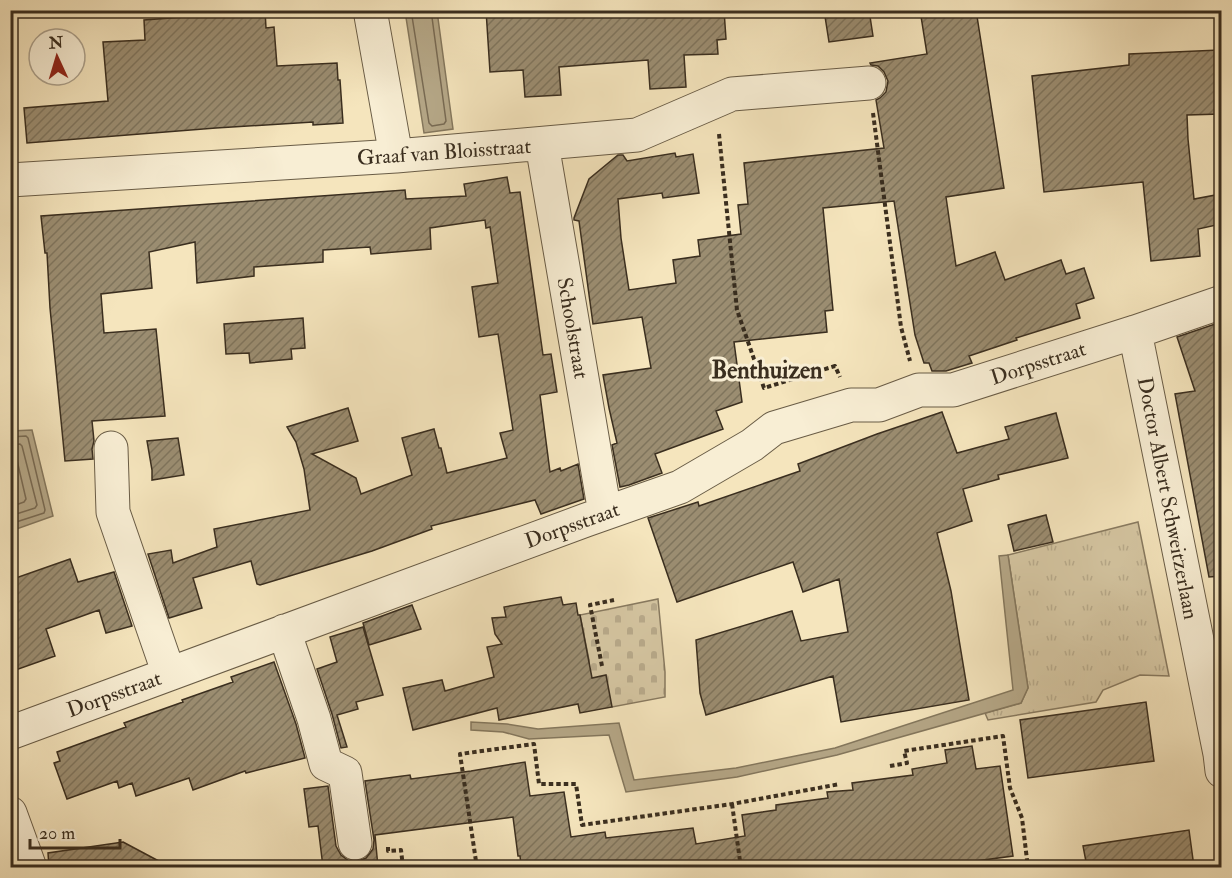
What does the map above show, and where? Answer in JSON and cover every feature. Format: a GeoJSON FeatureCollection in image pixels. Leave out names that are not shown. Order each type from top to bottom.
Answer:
{"type":"FeatureCollection","features":[{"type":"Feature","properties":{"kind":"street"},"geometry":{"type":"LineString","coordinates":[[370,10],[396,156]]}},
{"type":"Feature","properties":{"kind":"street","name":"Graaf van Bloisstraat"},"geometry":{"type":"LineString","coordinates":[[10,180],[396,156],[637,135],[732,93],[869,83]]}},
{"type":"Feature","properties":{"kind":"street","name":"Schoolstraat"},"geometry":{"type":"LineString","coordinates":[[542,144],[605,513]]}},
{"type":"Feature","properties":{"kind":"street","name":"Dorpsstraat"},"geometry":{"type":"LineString","coordinates":[[10,732],[680,487],[752,445],[774,428],[851,405],[879,405],[919,390],[953,390],[1221,302]]}},
{"type":"Feature","properties":{"kind":"street","name":"Doctor Albert Schweitzerlaan"},"geometry":{"type":"LineString","coordinates":[[1135,332],[1221,760]]}},
{"type":"Feature","properties":{"kind":"street"},"geometry":{"type":"LineString","coordinates":[[111,448],[113,512],[169,674]]}},
{"type":"Feature","properties":{"kind":"street"},"geometry":{"type":"LineString","coordinates":[[284,631],[314,719],[326,764],[345,773],[355,843]]}},
{"type":"Feature","properties":{"kind":"street"},"geometry":{"type":"LineString","coordinates":[[10,813],[30,867]]}},
{"type":"Feature","properties":{"kind":"path"},"geometry":{"type":"LineString","coordinates":[[869,83],[901,327],[919,390]]}},
{"type":"Feature","properties":{"kind":"path"},"geometry":{"type":"LineString","coordinates":[[716,101],[737,310],[764,388],[835,366],[851,405]]}},
{"type":"Feature","properties":{"kind":"path"},"geometry":{"type":"LineString","coordinates":[[602,666],[590,605],[614,600]]}},
{"type":"Feature","properties":{"kind":"path"},"geometry":{"type":"LineString","coordinates":[[890,766],[907,763],[904,751],[1002,736],[1010,788],[1022,818],[1028,867]]}},
{"type":"Feature","properties":{"kind":"path"},"geometry":{"type":"LineString","coordinates":[[477,867],[460,754],[534,744],[539,784],[576,784],[582,825],[732,804],[840,784]]}},
{"type":"Feature","properties":{"kind":"path"},"geometry":{"type":"LineString","coordinates":[[732,804],[741,867]]}},
{"type":"Feature","properties":{"kind":"path"},"geometry":{"type":"LineString","coordinates":[[355,843],[387,840],[388,851],[400,850],[403,867],[418,867]]}},
{"type":"Feature","properties":{"kind":"green space"},"geometry":{"type":"Polygon","coordinates":[[[1138,522],[1169,676],[1140,675],[1103,690],[1096,702],[988,720],[985,713],[1021,703],[1028,688],[1008,555],[1138,522]]]}},
{"type":"Feature","properties":{"kind":"green space"},"geometry":{"type":"Polygon","coordinates":[[[658,599],[665,697],[612,707],[589,679],[589,660],[580,615],[658,599]]]}},
{"type":"Feature","properties":{"kind":"water"},"geometry":{"type":"Polygon","coordinates":[[[405,11],[437,11],[453,129],[424,133],[405,11]]]}},
{"type":"Feature","properties":{"kind":"water"},"geometry":{"type":"Polygon","coordinates":[[[32,430],[53,516],[11,531],[11,431],[32,430]]]}},
{"type":"Feature","properties":{"kind":"water"},"geometry":{"type":"Polygon","coordinates":[[[1008,555],[1028,688],[1021,703],[837,755],[737,777],[626,792],[609,735],[529,739],[503,732],[471,730],[471,722],[538,729],[619,723],[634,780],[736,768],[835,748],[1013,690],[999,556],[1008,555]]]}},
{"type":"Feature","properties":{"kind":"building"},"geometry":{"type":"Polygon","coordinates":[[[243,10],[265,10],[266,28],[274,27],[277,66],[337,63],[343,123],[313,125],[313,122],[216,128],[27,143],[24,108],[108,101],[103,42],[145,40],[144,20],[243,10]]]}},
{"type":"Feature","properties":{"kind":"building"},"geometry":{"type":"Polygon","coordinates":[[[486,10],[724,10],[726,39],[717,40],[718,54],[684,55],[686,87],[650,89],[648,60],[559,67],[561,95],[525,97],[523,70],[490,72],[486,10]]]}},
{"type":"Feature","properties":{"kind":"building"},"geometry":{"type":"Polygon","coordinates":[[[824,10],[869,10],[873,36],[829,42],[824,10]]]}},
{"type":"Feature","properties":{"kind":"building"},"geometry":{"type":"Polygon","coordinates":[[[920,10],[976,10],[1004,188],[946,197],[956,266],[995,252],[1005,280],[1061,260],[1066,274],[1084,268],[1094,298],[1076,304],[1080,318],[1016,338],[1017,340],[969,356],[972,363],[946,371],[932,371],[929,363],[924,363],[915,335],[894,201],[823,208],[833,310],[825,311],[827,332],[734,342],[742,402],[716,411],[723,429],[655,454],[662,473],[620,487],[612,445],[617,443],[603,375],[651,368],[642,317],[593,324],[579,221],[574,220],[589,179],[618,155],[623,155],[627,161],[675,153],[676,157],[693,154],[699,193],[663,198],[662,193],[618,199],[629,290],[676,283],[673,260],[700,256],[698,240],[741,234],[738,205],[748,204],[744,163],[884,148],[876,100],[886,92],[888,81],[878,66],[870,63],[927,54],[920,10]]]}},
{"type":"Feature","properties":{"kind":"building"},"geometry":{"type":"Polygon","coordinates":[[[1219,50],[1221,114],[1187,115],[1194,199],[1221,194],[1221,224],[1198,229],[1200,256],[1151,261],[1143,182],[1044,192],[1032,76],[1129,65],[1129,54],[1219,50]]]}},
{"type":"Feature","properties":{"kind":"building"},"geometry":{"type":"Polygon","coordinates":[[[507,177],[510,193],[520,192],[543,355],[551,354],[557,392],[540,395],[550,472],[560,468],[561,471],[578,464],[584,499],[541,514],[535,500],[431,526],[432,529],[372,551],[260,585],[257,584],[251,561],[193,578],[202,608],[169,618],[148,554],[171,550],[173,563],[217,547],[214,529],[310,510],[304,469],[296,442],[287,427],[348,408],[358,441],[312,454],[356,478],[361,494],[412,475],[402,438],[434,429],[447,473],[507,458],[500,433],[513,430],[498,334],[479,337],[472,287],[498,283],[490,227],[486,228],[485,220],[430,228],[431,249],[371,254],[370,247],[323,250],[323,262],[254,267],[254,276],[197,283],[195,242],[149,252],[152,288],[101,294],[104,333],[156,329],[165,416],[92,421],[93,459],[65,461],[47,253],[45,253],[41,216],[405,190],[406,199],[466,196],[464,184],[507,177]]]}},
{"type":"Feature","properties":{"kind":"building"},"geometry":{"type":"Polygon","coordinates":[[[303,318],[305,348],[291,349],[292,359],[250,363],[249,353],[226,354],[224,324],[303,318]]]}},
{"type":"Feature","properties":{"kind":"building"},"geometry":{"type":"Polygon","coordinates":[[[1221,322],[1221,576],[1209,577],[1175,394],[1195,391],[1177,337],[1221,322]]]}},
{"type":"Feature","properties":{"kind":"building"},"geometry":{"type":"Polygon","coordinates":[[[942,412],[957,453],[1009,439],[1005,427],[1056,413],[1068,458],[998,475],[999,479],[963,489],[972,521],[937,533],[951,591],[969,700],[841,722],[833,676],[706,715],[700,693],[696,640],[792,611],[801,641],[848,632],[839,579],[803,592],[793,562],[677,602],[648,518],[698,502],[699,506],[800,471],[798,464],[942,412]]]}},
{"type":"Feature","properties":{"kind":"building"},"geometry":{"type":"Polygon","coordinates":[[[178,438],[184,475],[152,480],[147,441],[178,438]]]}},
{"type":"Feature","properties":{"kind":"building"},"geometry":{"type":"Polygon","coordinates":[[[1046,515],[1053,542],[1014,551],[1008,525],[1046,515]]]}},
{"type":"Feature","properties":{"kind":"building"},"geometry":{"type":"Polygon","coordinates":[[[70,559],[78,582],[114,572],[132,626],[106,633],[99,610],[46,629],[55,656],[10,672],[10,580],[70,559]]]}},
{"type":"Feature","properties":{"kind":"building"},"geometry":{"type":"Polygon","coordinates":[[[561,597],[563,605],[576,603],[592,678],[606,675],[612,707],[580,713],[578,704],[499,720],[497,708],[413,730],[403,688],[442,680],[445,691],[494,677],[487,647],[502,644],[495,634],[492,618],[506,617],[504,607],[561,597]]]}},
{"type":"Feature","properties":{"kind":"building"},"geometry":{"type":"Polygon","coordinates":[[[412,605],[421,629],[369,645],[363,623],[412,605]]]}},
{"type":"Feature","properties":{"kind":"building"},"geometry":{"type":"Polygon","coordinates":[[[363,627],[383,695],[356,702],[358,709],[337,715],[347,747],[341,748],[317,669],[337,662],[330,637],[363,627]]]}},
{"type":"Feature","properties":{"kind":"building"},"geometry":{"type":"Polygon","coordinates":[[[274,662],[296,724],[305,758],[246,773],[245,771],[193,790],[189,778],[136,796],[132,783],[119,788],[117,781],[67,799],[54,763],[60,761],[57,752],[126,727],[124,723],[233,682],[231,677],[274,662]]]}},
{"type":"Feature","properties":{"kind":"building"},"geometry":{"type":"Polygon","coordinates":[[[1146,702],[1154,761],[1028,778],[1020,720],[1146,702]]]}},
{"type":"Feature","properties":{"kind":"building"},"geometry":{"type":"Polygon","coordinates":[[[972,746],[976,769],[1000,766],[1013,856],[961,863],[956,867],[785,867],[784,862],[745,867],[556,867],[555,860],[521,865],[513,817],[375,835],[378,867],[323,867],[318,826],[309,827],[304,789],[328,786],[336,846],[341,855],[349,861],[366,858],[373,849],[374,840],[365,781],[410,775],[411,779],[525,762],[530,796],[564,792],[571,837],[605,832],[606,838],[693,828],[696,844],[745,836],[742,815],[776,810],[776,805],[828,798],[827,792],[853,790],[852,783],[913,775],[912,769],[947,763],[945,750],[972,746]]]}},
{"type":"Feature","properties":{"kind":"building"},"geometry":{"type":"Polygon","coordinates":[[[1189,830],[1194,867],[1087,867],[1083,846],[1189,830]]]}},
{"type":"Feature","properties":{"kind":"building"},"geometry":{"type":"Polygon","coordinates":[[[123,842],[170,867],[49,867],[48,853],[123,842]]]}},
{"type":"Feature","properties":{"kind":"district","name":"Benthuizen"},"geometry":{"type":"Point","coordinates":[767,370]}}]}
